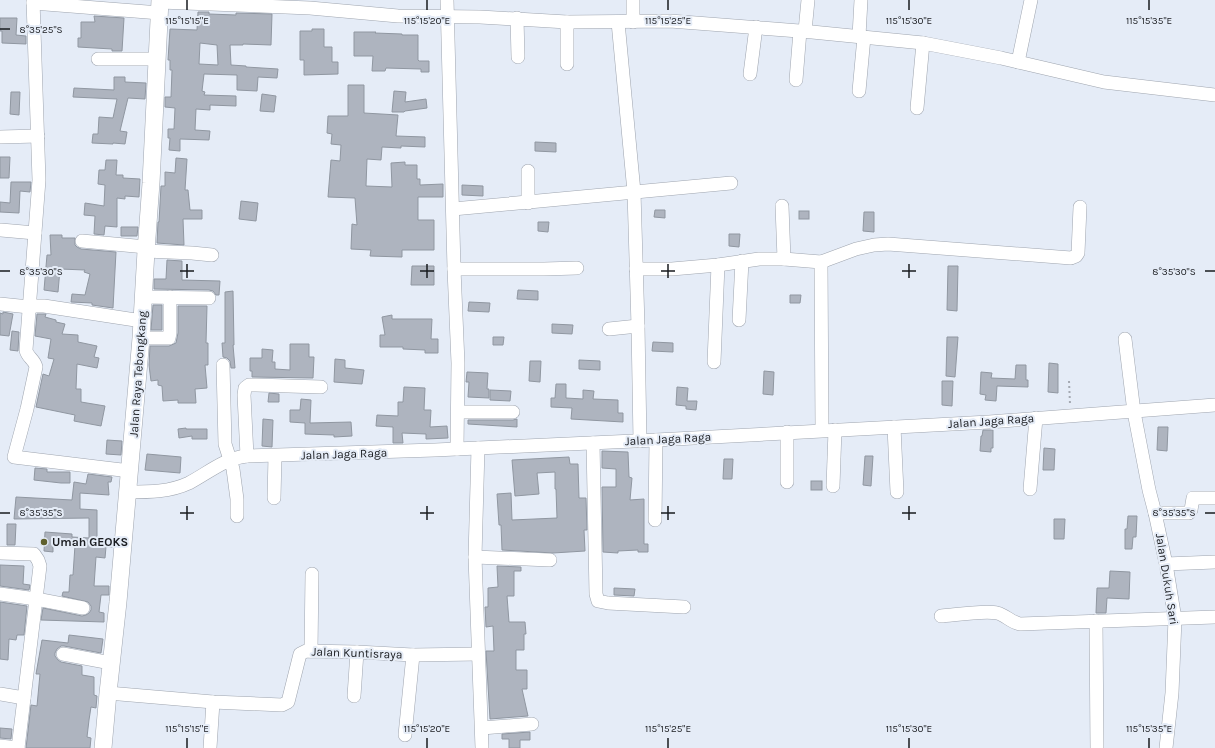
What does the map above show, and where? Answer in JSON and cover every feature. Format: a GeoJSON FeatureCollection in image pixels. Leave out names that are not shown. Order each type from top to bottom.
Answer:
{"type":"FeatureCollection","features":[{"type":"Feature","properties":{"kind":"main road","name":"Jalan Raya Tebongkang"},"geometry":{"type":"LineString","coordinates":[[103,748],[118,602],[142,330],[160,5]]}},
{"type":"Feature","properties":{"kind":"street"},"geometry":{"type":"LineString","coordinates":[[447,0],[458,362],[457,449]]}},
{"type":"Feature","properties":{"kind":"street"},"geometry":{"type":"LineString","coordinates":[[633,0],[633,22]]}},
{"type":"Feature","properties":{"kind":"street"},"geometry":{"type":"LineString","coordinates":[[796,80],[808,0]]}},
{"type":"Feature","properties":{"kind":"street"},"geometry":{"type":"LineString","coordinates":[[858,92],[861,37],[861,0]]}},
{"type":"Feature","properties":{"kind":"street"},"geometry":{"type":"LineString","coordinates":[[1018,62],[1031,0]]}},
{"type":"Feature","properties":{"kind":"street"},"geometry":{"type":"LineString","coordinates":[[130,472],[14,457],[27,409],[36,367],[36,364],[26,354],[39,180],[33,2],[160,5],[314,4],[339,12],[398,16],[517,18],[567,22],[670,21],[756,27],[924,43],[1001,58],[1104,82],[1215,95]]}},
{"type":"Feature","properties":{"kind":"street"},"geometry":{"type":"LineString","coordinates":[[517,18],[518,57]]}},
{"type":"Feature","properties":{"kind":"street"},"geometry":{"type":"LineString","coordinates":[[567,22],[567,64]]}},
{"type":"Feature","properties":{"kind":"street"},"geometry":{"type":"LineString","coordinates":[[618,22],[634,192],[640,441]]}},
{"type":"Feature","properties":{"kind":"street"},"geometry":{"type":"LineString","coordinates":[[750,74],[756,27]]}},
{"type":"Feature","properties":{"kind":"street"},"geometry":{"type":"LineString","coordinates":[[917,108],[924,43]]}},
{"type":"Feature","properties":{"kind":"street"},"geometry":{"type":"LineString","coordinates":[[98,59],[158,60]]}},
{"type":"Feature","properties":{"kind":"street"},"geometry":{"type":"LineString","coordinates":[[0,137],[38,136]]}},
{"type":"Feature","properties":{"kind":"street"},"geometry":{"type":"LineString","coordinates":[[528,171],[528,203]]}},
{"type":"Feature","properties":{"kind":"street"},"geometry":{"type":"LineString","coordinates":[[453,209],[731,183]]}},
{"type":"Feature","properties":{"kind":"street"},"geometry":{"type":"LineString","coordinates":[[782,206],[784,259]]}},
{"type":"Feature","properties":{"kind":"street"},"geometry":{"type":"LineString","coordinates":[[636,269],[672,269],[718,265],[759,259],[784,259],[821,262],[860,248],[888,244],[1071,258],[1076,256],[1078,253],[1080,207]]}},
{"type":"Feature","properties":{"kind":"street"},"geometry":{"type":"LineString","coordinates":[[2,230],[35,233]]}},
{"type":"Feature","properties":{"kind":"street"},"geometry":{"type":"LineString","coordinates":[[82,241],[212,255]]}},
{"type":"Feature","properties":{"kind":"street"},"geometry":{"type":"LineString","coordinates":[[739,320],[742,261]]}},
{"type":"Feature","properties":{"kind":"street"},"geometry":{"type":"LineString","coordinates":[[821,262],[828,430],[833,486]]}},
{"type":"Feature","properties":{"kind":"street"},"geometry":{"type":"LineString","coordinates":[[714,362],[718,265]]}},
{"type":"Feature","properties":{"kind":"street"},"geometry":{"type":"LineString","coordinates":[[454,269],[577,268]]}},
{"type":"Feature","properties":{"kind":"street"},"geometry":{"type":"LineString","coordinates":[[144,297],[208,298]]}},
{"type":"Feature","properties":{"kind":"street"},"geometry":{"type":"LineString","coordinates":[[0,304],[29,307],[44,306],[169,338],[170,297]]}},
{"type":"Feature","properties":{"kind":"street"},"geometry":{"type":"LineString","coordinates":[[609,329],[638,326]]}},
{"type":"Feature","properties":{"kind":"street","name":"Jalan Dukuh Sari"},"geometry":{"type":"LineString","coordinates":[[1125,339],[1134,412],[1149,490],[1166,564],[1175,619],[1172,693],[1166,748]]}},
{"type":"Feature","properties":{"kind":"street"},"geometry":{"type":"LineString","coordinates":[[223,365],[225,444],[239,458]]}},
{"type":"Feature","properties":{"kind":"street"},"geometry":{"type":"LineString","coordinates":[[237,516],[237,500],[233,469],[239,458],[245,388],[256,385],[321,387]]}},
{"type":"Feature","properties":{"kind":"street","name":"Jalan Jaga Raga"},"geometry":{"type":"LineString","coordinates":[[128,492],[146,492],[176,488],[189,483],[223,463],[239,458],[640,441],[990,422],[1215,406]]}},
{"type":"Feature","properties":{"kind":"street"},"geometry":{"type":"LineString","coordinates":[[458,412],[513,412]]}},
{"type":"Feature","properties":{"kind":"street"},"geometry":{"type":"LineString","coordinates":[[1030,489],[1036,418]]}},
{"type":"Feature","properties":{"kind":"street"},"geometry":{"type":"LineString","coordinates":[[894,427],[897,492]]}},
{"type":"Feature","properties":{"kind":"street"},"geometry":{"type":"LineString","coordinates":[[787,432],[787,482]]}},
{"type":"Feature","properties":{"kind":"street"},"geometry":{"type":"LineString","coordinates":[[655,520],[656,440]]}},
{"type":"Feature","properties":{"kind":"street"},"geometry":{"type":"LineString","coordinates":[[593,443],[596,594],[598,601],[608,603],[684,607]]}},
{"type":"Feature","properties":{"kind":"street"},"geometry":{"type":"LineString","coordinates":[[478,448],[475,557],[482,748]]}},
{"type":"Feature","properties":{"kind":"street"},"geometry":{"type":"LineString","coordinates":[[274,498],[275,456]]}},
{"type":"Feature","properties":{"kind":"street"},"geometry":{"type":"LineString","coordinates":[[1155,513],[1189,512],[1191,510],[1193,498],[1215,498]]}},
{"type":"Feature","properties":{"kind":"street"},"geometry":{"type":"LineString","coordinates":[[0,552],[34,554],[40,566],[18,748],[0,746]]}},
{"type":"Feature","properties":{"kind":"street"},"geometry":{"type":"LineString","coordinates":[[475,557],[550,560]]}},
{"type":"Feature","properties":{"kind":"street"},"geometry":{"type":"LineString","coordinates":[[1166,564],[1215,562]]}},
{"type":"Feature","properties":{"kind":"street"},"geometry":{"type":"LineString","coordinates":[[311,651],[312,574]]}},
{"type":"Feature","properties":{"kind":"street"},"geometry":{"type":"LineString","coordinates":[[0,594],[36,598],[83,608]]}},
{"type":"Feature","properties":{"kind":"street"},"geometry":{"type":"LineString","coordinates":[[941,616],[993,612],[1003,615],[1011,622],[1020,624],[1215,617]]}},
{"type":"Feature","properties":{"kind":"street"},"geometry":{"type":"LineString","coordinates":[[1096,621],[1097,748]]}},
{"type":"Feature","properties":{"kind":"street","name":"Jalan Kuntisraya"},"geometry":{"type":"LineString","coordinates":[[108,693],[213,702],[282,705],[288,702],[300,654],[306,651],[413,655],[478,654]]}},
{"type":"Feature","properties":{"kind":"street"},"geometry":{"type":"LineString","coordinates":[[354,696],[358,652]]}},
{"type":"Feature","properties":{"kind":"street"},"geometry":{"type":"LineString","coordinates":[[63,654],[111,663]]}},
{"type":"Feature","properties":{"kind":"street"},"geometry":{"type":"LineString","coordinates":[[405,735],[413,655]]}},
{"type":"Feature","properties":{"kind":"street"},"geometry":{"type":"LineString","coordinates":[[0,694],[24,698]]}},
{"type":"Feature","properties":{"kind":"street"},"geometry":{"type":"LineString","coordinates":[[210,748],[213,702]]}},
{"type":"Feature","properties":{"kind":"street"},"geometry":{"type":"LineString","coordinates":[[482,728],[532,724]]}},
{"type":"Feature","properties":{"kind":"path"},"geometry":{"type":"LineString","coordinates":[[1069,382],[1071,416]]}},
{"type":"Feature","properties":{"kind":"building"},"geometry":{"type":"Polygon","coordinates":[[[198,12],[236,15],[236,13],[272,14],[271,45],[230,45],[231,65],[278,69],[277,78],[258,77],[257,91],[237,90],[237,75],[204,74],[202,91],[205,92],[204,95],[236,96],[236,106],[210,105],[210,110],[196,109],[195,130],[210,131],[209,140],[180,139],[180,151],[169,150],[170,138],[168,138],[168,129],[174,129],[175,108],[165,107],[165,97],[171,97],[172,70],[170,70],[170,60],[168,60],[170,29],[197,30],[198,12]],[[200,43],[199,64],[218,65],[217,45],[200,43]]]}},
{"type":"Feature","properties":{"kind":"building"},"geometry":{"type":"Polygon","coordinates":[[[94,16],[124,18],[122,51],[78,47],[78,38],[81,38],[81,22],[95,22],[94,16]]]}},
{"type":"Feature","properties":{"kind":"building"},"geometry":{"type":"Polygon","coordinates":[[[0,18],[17,18],[16,35],[26,36],[26,44],[2,43],[0,18]]]}},
{"type":"Feature","properties":{"kind":"building"},"geometry":{"type":"Polygon","coordinates":[[[312,29],[324,29],[324,47],[332,47],[332,62],[338,62],[338,74],[304,75],[304,60],[300,60],[300,31],[312,31],[312,29]]]}},
{"type":"Feature","properties":{"kind":"building"},"geometry":{"type":"Polygon","coordinates":[[[354,32],[418,35],[418,60],[429,61],[429,72],[421,72],[421,69],[386,68],[385,71],[372,71],[373,56],[354,56],[354,32]]]}},
{"type":"Feature","properties":{"kind":"building"},"geometry":{"type":"Polygon","coordinates":[[[114,77],[125,77],[125,82],[146,83],[145,99],[128,98],[120,131],[127,132],[125,144],[92,143],[93,134],[98,134],[99,117],[113,118],[117,99],[73,97],[74,88],[114,90],[114,77]]]}},
{"type":"Feature","properties":{"kind":"building"},"geometry":{"type":"Polygon","coordinates":[[[348,85],[364,85],[364,113],[398,115],[396,136],[425,137],[425,147],[382,147],[381,160],[367,159],[366,186],[392,187],[391,163],[405,162],[405,165],[417,165],[417,179],[420,179],[420,185],[443,184],[443,197],[418,197],[418,220],[434,220],[434,250],[402,250],[402,257],[370,256],[371,250],[351,249],[352,224],[357,225],[355,198],[328,197],[331,160],[340,161],[341,145],[331,144],[332,134],[327,133],[328,116],[348,116],[348,85]]]}},
{"type":"Feature","properties":{"kind":"building"},"geometry":{"type":"Polygon","coordinates":[[[394,91],[406,92],[405,102],[426,99],[427,108],[404,112],[392,112],[394,91]]]}},
{"type":"Feature","properties":{"kind":"building"},"geometry":{"type":"Polygon","coordinates":[[[11,92],[20,92],[19,115],[10,114],[11,92]]]}},
{"type":"Feature","properties":{"kind":"building"},"geometry":{"type":"Polygon","coordinates":[[[262,94],[276,96],[274,112],[260,111],[262,94]]]}},
{"type":"Feature","properties":{"kind":"building"},"geometry":{"type":"Polygon","coordinates":[[[535,142],[556,143],[556,152],[535,151],[535,142]]]}},
{"type":"Feature","properties":{"kind":"building"},"geometry":{"type":"Polygon","coordinates":[[[0,157],[10,157],[9,178],[0,178],[0,157]]]}},
{"type":"Feature","properties":{"kind":"building"},"geometry":{"type":"Polygon","coordinates":[[[176,158],[187,159],[185,190],[188,190],[190,210],[202,210],[202,219],[183,219],[184,245],[157,243],[161,186],[165,186],[165,172],[175,173],[176,158]]]}},
{"type":"Feature","properties":{"kind":"building"},"geometry":{"type":"Polygon","coordinates":[[[106,160],[117,160],[116,175],[123,175],[123,178],[140,179],[139,197],[125,196],[125,199],[117,198],[117,227],[105,226],[104,235],[94,234],[95,216],[84,215],[85,203],[104,206],[105,185],[98,184],[99,170],[105,170],[106,160]]]}},
{"type":"Feature","properties":{"kind":"building"},"geometry":{"type":"Polygon","coordinates":[[[11,182],[31,182],[30,192],[20,191],[19,213],[0,212],[0,202],[10,203],[11,182]]]}},
{"type":"Feature","properties":{"kind":"building"},"geometry":{"type":"Polygon","coordinates":[[[462,185],[483,186],[483,196],[462,195],[462,185]]]}},
{"type":"Feature","properties":{"kind":"building"},"geometry":{"type":"Polygon","coordinates":[[[241,201],[258,203],[256,221],[239,219],[241,201]]]}},
{"type":"Feature","properties":{"kind":"building"},"geometry":{"type":"Polygon","coordinates":[[[655,210],[665,210],[665,218],[654,217],[655,210]]]}},
{"type":"Feature","properties":{"kind":"building"},"geometry":{"type":"Polygon","coordinates":[[[799,211],[809,211],[809,219],[799,219],[799,211]]]}},
{"type":"Feature","properties":{"kind":"building"},"geometry":{"type":"Polygon","coordinates":[[[864,212],[874,212],[874,232],[863,231],[864,212]]]}},
{"type":"Feature","properties":{"kind":"building"},"geometry":{"type":"Polygon","coordinates":[[[538,222],[549,222],[548,232],[538,231],[538,222]]]}},
{"type":"Feature","properties":{"kind":"building"},"geometry":{"type":"Polygon","coordinates":[[[121,227],[138,227],[137,236],[121,236],[121,227]]]}},
{"type":"Feature","properties":{"kind":"building"},"geometry":{"type":"Polygon","coordinates":[[[729,234],[740,234],[739,247],[729,246],[729,234]]]}},
{"type":"Feature","properties":{"kind":"building"},"geometry":{"type":"Polygon","coordinates":[[[50,235],[62,235],[62,238],[75,238],[75,245],[81,249],[116,252],[113,308],[92,305],[92,303],[71,302],[72,294],[85,295],[90,274],[84,272],[85,270],[60,269],[58,292],[44,290],[47,255],[51,255],[50,235]]]}},
{"type":"Feature","properties":{"kind":"building"},"geometry":{"type":"Polygon","coordinates":[[[167,260],[182,261],[182,280],[220,281],[219,295],[216,295],[213,291],[209,290],[154,289],[154,279],[166,279],[167,260]]]}},
{"type":"Feature","properties":{"kind":"building"},"geometry":{"type":"Polygon","coordinates":[[[412,266],[434,266],[434,285],[411,285],[412,266]]]}},
{"type":"Feature","properties":{"kind":"building"},"geometry":{"type":"Polygon","coordinates":[[[948,266],[958,266],[957,311],[947,310],[948,266]]]}},
{"type":"Feature","properties":{"kind":"building"},"geometry":{"type":"Polygon","coordinates":[[[518,290],[538,291],[538,300],[517,299],[518,290]]]}},
{"type":"Feature","properties":{"kind":"building"},"geometry":{"type":"Polygon","coordinates":[[[233,291],[233,345],[235,368],[231,368],[230,361],[223,357],[222,343],[225,343],[225,292],[233,291]]]}},
{"type":"Feature","properties":{"kind":"building"},"geometry":{"type":"Polygon","coordinates":[[[790,295],[801,295],[800,303],[790,303],[790,295]]]}},
{"type":"Feature","properties":{"kind":"building"},"geometry":{"type":"Polygon","coordinates":[[[469,302],[490,303],[489,312],[468,311],[469,302]]]}},
{"type":"Feature","properties":{"kind":"building"},"geometry":{"type":"Polygon","coordinates":[[[153,305],[162,305],[162,330],[151,330],[153,305]]]}},
{"type":"Feature","properties":{"kind":"building"},"geometry":{"type":"Polygon","coordinates":[[[178,306],[207,306],[206,343],[208,343],[208,365],[205,365],[207,388],[195,389],[196,403],[178,403],[178,400],[163,401],[162,386],[158,385],[158,380],[151,381],[149,365],[150,346],[169,346],[176,343],[178,333],[178,306]]]}},
{"type":"Feature","properties":{"kind":"building"},"geometry":{"type":"Polygon","coordinates":[[[3,312],[13,314],[9,336],[0,335],[0,313],[3,314],[3,312]]]}},
{"type":"Feature","properties":{"kind":"building"},"geometry":{"type":"Polygon","coordinates":[[[37,314],[46,314],[45,317],[65,324],[62,334],[78,335],[78,342],[97,346],[94,357],[99,358],[97,368],[77,364],[76,389],[81,389],[81,402],[105,406],[101,426],[74,421],[75,415],[36,407],[43,374],[49,376],[54,359],[48,358],[51,339],[35,336],[37,314]]]}},
{"type":"Feature","properties":{"kind":"building"},"geometry":{"type":"Polygon","coordinates":[[[392,315],[392,319],[432,319],[431,339],[438,339],[438,353],[425,353],[425,350],[403,349],[403,347],[380,347],[380,335],[385,335],[382,317],[392,315]]]}},
{"type":"Feature","properties":{"kind":"building"},"geometry":{"type":"Polygon","coordinates":[[[552,324],[573,325],[572,334],[552,333],[552,324]]]}},
{"type":"Feature","properties":{"kind":"building"},"geometry":{"type":"Polygon","coordinates":[[[12,331],[19,332],[18,351],[10,350],[12,331]]]}},
{"type":"Feature","properties":{"kind":"building"},"geometry":{"type":"Polygon","coordinates":[[[493,337],[504,337],[503,345],[493,345],[493,337]]]}},
{"type":"Feature","properties":{"kind":"building"},"geometry":{"type":"Polygon","coordinates":[[[947,337],[958,337],[955,377],[946,376],[947,337]]]}},
{"type":"Feature","properties":{"kind":"building"},"geometry":{"type":"Polygon","coordinates":[[[653,342],[673,343],[673,352],[652,351],[653,342]]]}},
{"type":"Feature","properties":{"kind":"building"},"geometry":{"type":"Polygon","coordinates":[[[290,344],[309,344],[309,357],[314,357],[313,378],[252,377],[252,371],[250,371],[250,358],[262,358],[262,349],[273,350],[272,362],[275,362],[275,369],[290,370],[290,344]]]}},
{"type":"Feature","properties":{"kind":"building"},"geometry":{"type":"Polygon","coordinates":[[[335,359],[345,360],[345,368],[364,370],[362,384],[334,382],[335,359]]]}},
{"type":"Feature","properties":{"kind":"building"},"geometry":{"type":"Polygon","coordinates":[[[579,360],[600,361],[600,370],[579,369],[579,360]]]}},
{"type":"Feature","properties":{"kind":"building"},"geometry":{"type":"Polygon","coordinates":[[[530,361],[541,361],[540,382],[529,381],[530,361]]]}},
{"type":"Feature","properties":{"kind":"building"},"geometry":{"type":"Polygon","coordinates":[[[1049,363],[1058,364],[1058,393],[1048,392],[1049,363]]]}},
{"type":"Feature","properties":{"kind":"building"},"geometry":{"type":"Polygon","coordinates":[[[1016,365],[1026,365],[1026,380],[1028,380],[1028,387],[997,386],[996,401],[985,400],[986,395],[980,394],[981,372],[992,373],[991,378],[1015,379],[1016,365]]]}},
{"type":"Feature","properties":{"kind":"building"},"geometry":{"type":"Polygon","coordinates":[[[764,371],[774,372],[773,395],[763,394],[764,371]]]}},
{"type":"Feature","properties":{"kind":"building"},"geometry":{"type":"Polygon","coordinates":[[[467,372],[488,373],[487,389],[489,389],[489,398],[468,397],[469,382],[466,382],[467,372]]]}},
{"type":"Feature","properties":{"kind":"building"},"geometry":{"type":"Polygon","coordinates":[[[942,381],[953,381],[952,406],[942,405],[942,381]]]}},
{"type":"Feature","properties":{"kind":"building"},"geometry":{"type":"Polygon","coordinates":[[[556,384],[566,384],[566,398],[583,399],[583,390],[594,391],[593,399],[618,400],[618,413],[623,413],[623,422],[571,419],[572,408],[551,407],[551,398],[555,398],[556,384]]]}},
{"type":"Feature","properties":{"kind":"building"},"geometry":{"type":"Polygon","coordinates":[[[404,387],[425,388],[424,410],[431,410],[430,427],[447,426],[448,438],[426,439],[426,434],[402,433],[403,443],[393,443],[393,427],[376,426],[377,415],[398,416],[398,402],[403,402],[404,387]]]}},
{"type":"Feature","properties":{"kind":"building"},"geometry":{"type":"Polygon","coordinates":[[[677,387],[688,388],[687,401],[697,401],[696,410],[686,409],[686,406],[676,405],[677,387]]]}},
{"type":"Feature","properties":{"kind":"building"},"geometry":{"type":"Polygon","coordinates":[[[490,390],[511,391],[510,401],[490,400],[490,390]]]}},
{"type":"Feature","properties":{"kind":"building"},"geometry":{"type":"Polygon","coordinates":[[[269,393],[279,394],[279,402],[268,402],[269,393]]]}},
{"type":"Feature","properties":{"kind":"building"},"geometry":{"type":"Polygon","coordinates":[[[301,399],[311,400],[310,423],[351,422],[352,436],[334,437],[334,435],[305,434],[305,423],[290,422],[290,410],[300,410],[301,399]]]}},
{"type":"Feature","properties":{"kind":"building"},"geometry":{"type":"Polygon","coordinates":[[[263,419],[273,420],[272,447],[262,446],[263,419]]]}},
{"type":"Feature","properties":{"kind":"building"},"geometry":{"type":"Polygon","coordinates":[[[517,419],[517,427],[468,424],[468,420],[517,419]]]}},
{"type":"Feature","properties":{"kind":"building"},"geometry":{"type":"Polygon","coordinates":[[[1158,427],[1168,427],[1167,451],[1157,450],[1158,427]]]}},
{"type":"Feature","properties":{"kind":"building"},"geometry":{"type":"Polygon","coordinates":[[[178,429],[207,429],[207,439],[192,439],[192,436],[179,438],[178,429]]]}},
{"type":"Feature","properties":{"kind":"building"},"geometry":{"type":"Polygon","coordinates":[[[983,430],[993,430],[993,448],[991,448],[991,452],[980,451],[983,430]]]}},
{"type":"Feature","properties":{"kind":"building"},"geometry":{"type":"Polygon","coordinates":[[[107,440],[122,441],[121,455],[106,454],[107,440]]]}},
{"type":"Feature","properties":{"kind":"building"},"geometry":{"type":"Polygon","coordinates":[[[1044,448],[1055,449],[1054,470],[1043,470],[1044,448]]]}},
{"type":"Feature","properties":{"kind":"building"},"geometry":{"type":"Polygon","coordinates":[[[602,451],[628,452],[629,477],[632,478],[630,500],[644,499],[644,544],[648,544],[648,552],[638,552],[638,550],[618,551],[618,553],[603,552],[602,487],[616,487],[616,469],[602,468],[602,451]]]}},
{"type":"Feature","properties":{"kind":"building"},"geometry":{"type":"Polygon","coordinates":[[[147,454],[181,457],[180,473],[145,470],[147,454]]]}},
{"type":"Feature","properties":{"kind":"building"},"geometry":{"type":"Polygon","coordinates":[[[865,456],[873,456],[871,486],[863,485],[865,456]]]}},
{"type":"Feature","properties":{"kind":"building"},"geometry":{"type":"Polygon","coordinates":[[[569,457],[570,464],[578,464],[579,498],[586,498],[587,530],[584,530],[585,551],[553,553],[502,550],[501,525],[499,525],[497,494],[511,493],[512,520],[557,518],[555,472],[537,473],[539,494],[515,496],[512,460],[569,457]]]}},
{"type":"Feature","properties":{"kind":"building"},"geometry":{"type":"Polygon","coordinates":[[[724,459],[733,459],[732,479],[723,479],[724,459]]]}},
{"type":"Feature","properties":{"kind":"building"},"geometry":{"type":"Polygon","coordinates":[[[35,468],[47,469],[47,472],[70,472],[70,483],[34,480],[35,468]]]}},
{"type":"Feature","properties":{"kind":"building"},"geometry":{"type":"Polygon","coordinates":[[[88,474],[112,477],[111,482],[108,482],[109,495],[80,493],[80,509],[97,510],[97,538],[114,538],[113,547],[106,547],[105,558],[96,557],[94,586],[109,586],[109,595],[101,595],[99,612],[104,613],[104,622],[41,620],[43,608],[82,616],[89,613],[91,610],[91,606],[88,602],[62,596],[63,592],[69,592],[70,575],[73,575],[75,545],[53,543],[53,552],[44,551],[45,532],[72,534],[72,537],[89,538],[89,518],[14,519],[16,497],[72,500],[74,482],[86,484],[88,474]]]}},
{"type":"Feature","properties":{"kind":"building"},"geometry":{"type":"Polygon","coordinates":[[[811,481],[822,481],[822,490],[811,490],[811,481]]]}},
{"type":"Feature","properties":{"kind":"building"},"geometry":{"type":"Polygon","coordinates":[[[1128,516],[1137,516],[1136,537],[1133,537],[1132,549],[1125,549],[1125,529],[1127,529],[1128,516]]]}},
{"type":"Feature","properties":{"kind":"building"},"geometry":{"type":"Polygon","coordinates":[[[1054,519],[1065,519],[1064,539],[1054,539],[1054,519]]]}},
{"type":"Feature","properties":{"kind":"building"},"geometry":{"type":"Polygon","coordinates":[[[7,524],[16,524],[15,545],[7,545],[7,524]]]}},
{"type":"Feature","properties":{"kind":"building"},"geometry":{"type":"Polygon","coordinates":[[[0,565],[24,566],[23,584],[30,585],[29,590],[0,586],[0,565]]]}},
{"type":"Feature","properties":{"kind":"building"},"geometry":{"type":"Polygon","coordinates":[[[497,566],[521,567],[521,571],[514,571],[514,596],[507,596],[509,622],[525,622],[526,634],[524,634],[524,650],[516,650],[516,670],[527,670],[527,689],[522,689],[528,716],[490,719],[486,651],[494,651],[493,626],[486,627],[485,607],[488,607],[488,588],[498,587],[497,566]]]}},
{"type":"Feature","properties":{"kind":"building"},"geometry":{"type":"Polygon","coordinates":[[[1110,571],[1130,572],[1129,599],[1107,598],[1106,613],[1096,613],[1097,588],[1109,588],[1110,571]]]}},
{"type":"Feature","properties":{"kind":"building"},"geometry":{"type":"Polygon","coordinates":[[[614,588],[635,589],[634,596],[614,595],[614,588]]]}},
{"type":"Feature","properties":{"kind":"building"},"geometry":{"type":"Polygon","coordinates":[[[0,602],[27,606],[24,635],[17,635],[16,640],[9,639],[8,660],[0,659],[0,602]]]}},
{"type":"Feature","properties":{"kind":"building"},"geometry":{"type":"Polygon","coordinates":[[[69,635],[103,639],[101,653],[61,646],[55,653],[55,656],[61,662],[82,666],[82,675],[94,677],[94,695],[97,696],[96,708],[91,707],[89,720],[87,737],[91,738],[90,748],[26,748],[31,705],[37,706],[40,674],[36,674],[42,640],[68,643],[69,635]]]}},
{"type":"Feature","properties":{"kind":"building"},"geometry":{"type":"Polygon","coordinates":[[[0,728],[12,729],[11,739],[0,738],[0,728]]]}},
{"type":"Feature","properties":{"kind":"building"},"geometry":{"type":"Polygon","coordinates":[[[530,732],[530,740],[520,740],[520,748],[509,748],[509,739],[502,739],[502,734],[530,732]]]}},
{"type":"Feature","properties":{"kind":"place","name":"Umah GEOKS"},"geometry":{"type":"Point","coordinates":[44,542]}}]}
